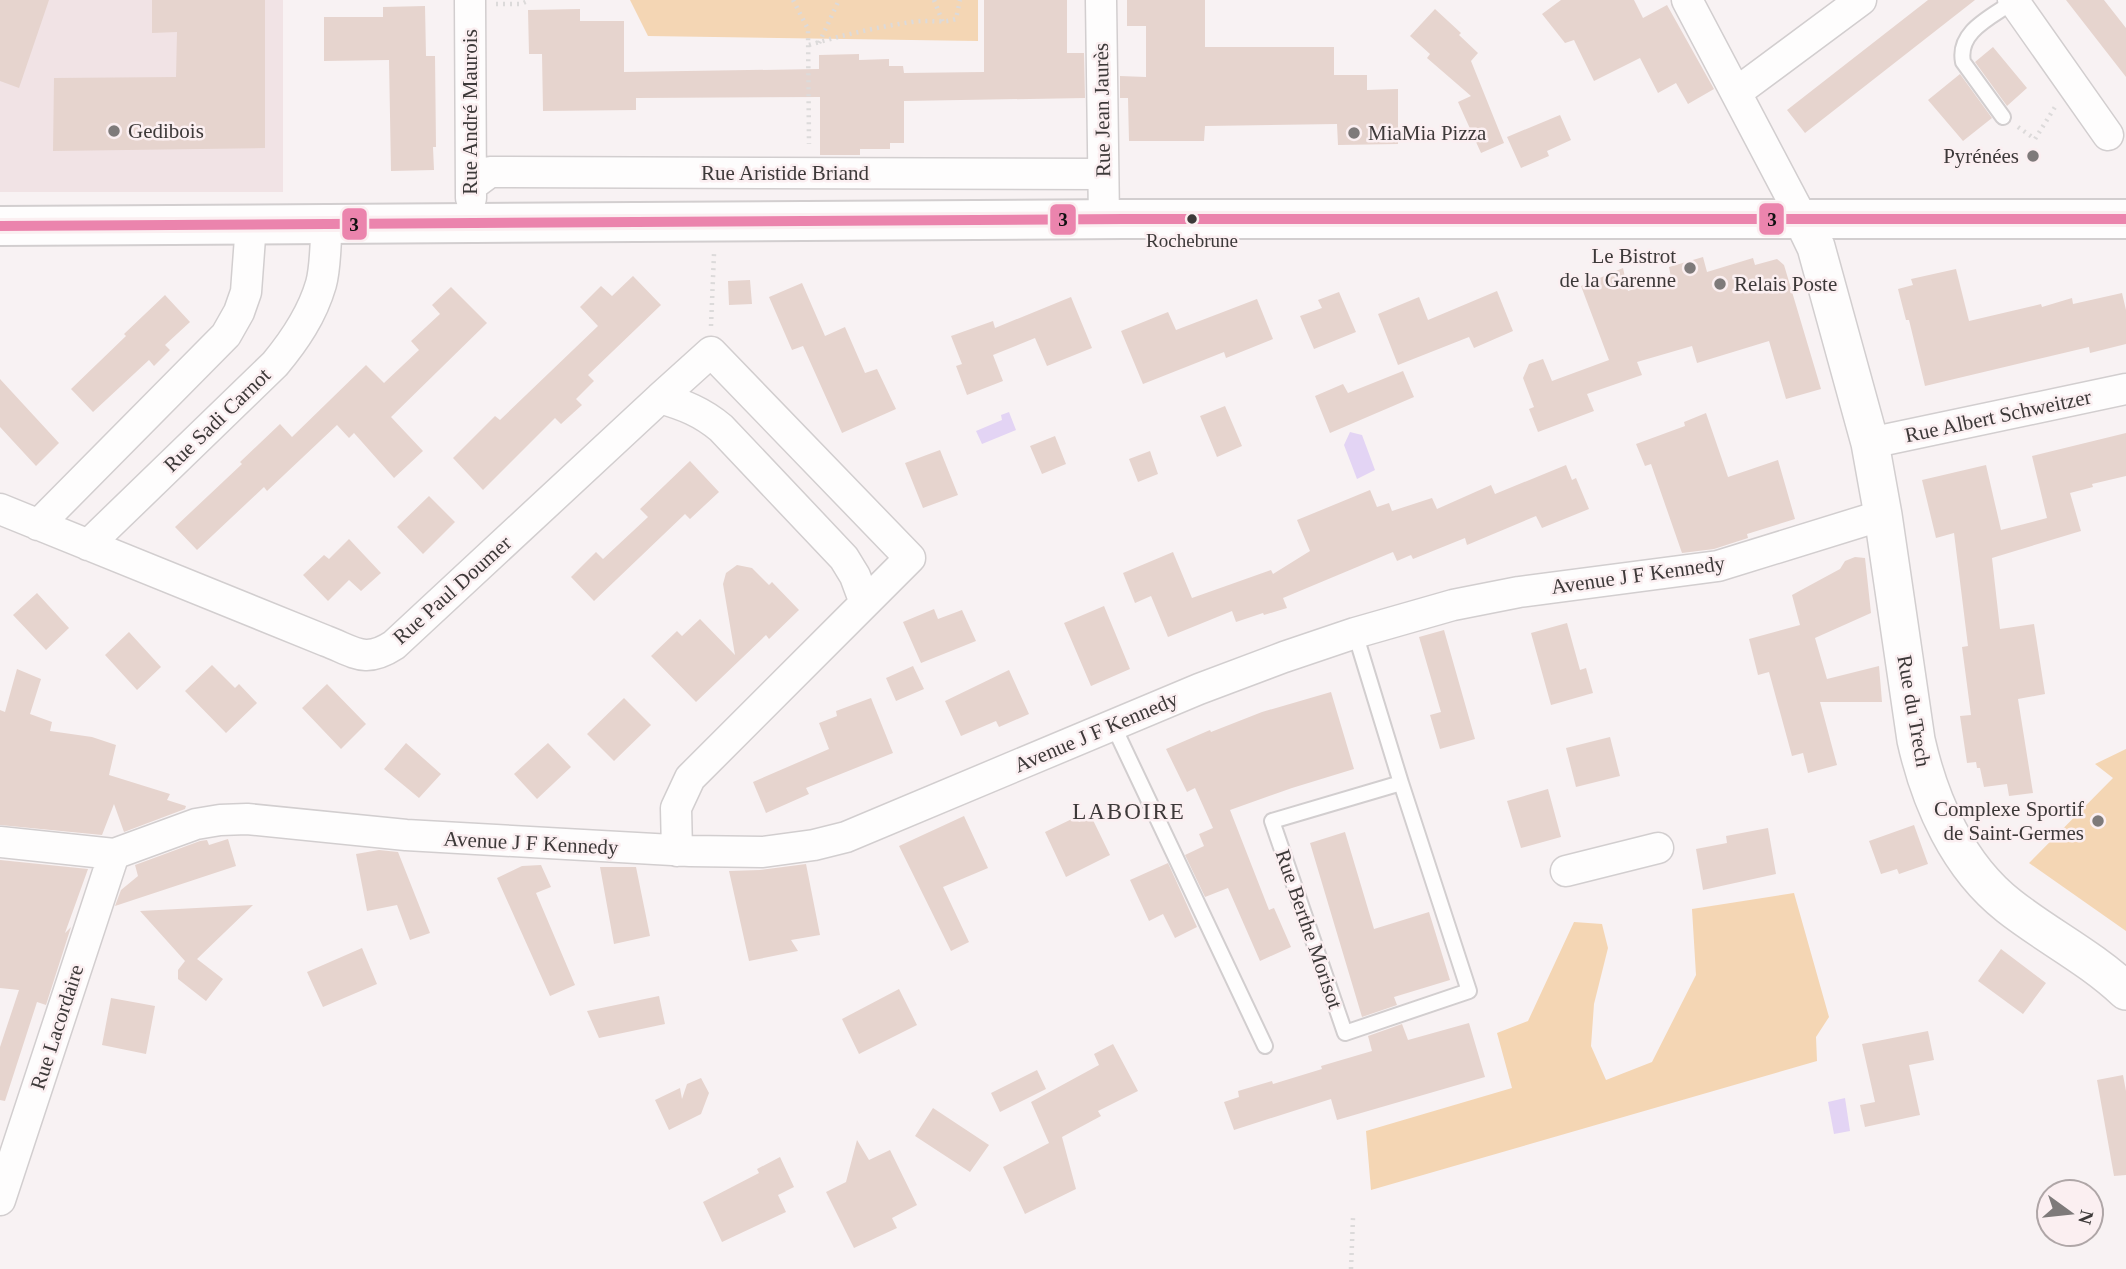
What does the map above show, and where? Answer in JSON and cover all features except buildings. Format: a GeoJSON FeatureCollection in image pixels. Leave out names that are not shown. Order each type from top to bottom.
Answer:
{"type":"FeatureCollection","features":[{"type":"Feature","properties":{"kind":"main road"},"geometry":{"type":"LineString","coordinates":[[0,226],[327,224],[471,205],[715,222],[2126,219]]}},
{"type":"Feature","properties":{"kind":"street","name":"Rue André Maurois"},"geometry":{"type":"LineString","coordinates":[[470,0],[471,205]]}},
{"type":"Feature","properties":{"kind":"street","name":"Rue Jean Jaurès"},"geometry":{"type":"LineString","coordinates":[[1101,0],[1104,220]]}},
{"type":"Feature","properties":{"kind":"street"},"geometry":{"type":"LineString","coordinates":[[1687,0],[1816,247],[1870,443],[1883,514]]}},
{"type":"Feature","properties":{"kind":"street"},"geometry":{"type":"LineString","coordinates":[[1737,92],[1861,0]]}},
{"type":"Feature","properties":{"kind":"street"},"geometry":{"type":"LineString","coordinates":[[2014,0],[2108,135]]}},
{"type":"Feature","properties":{"kind":"street","name":"Rue Aristide Briand"},"geometry":{"type":"LineString","coordinates":[[471,205],[490,172],[1103,174]]}},
{"type":"Feature","properties":{"kind":"street","name":"Rue Sadi Carnot"},"geometry":{"type":"LineString","coordinates":[[88,545],[275,364],[296,338],[310,313],[322,282],[327,224]]}},
{"type":"Feature","properties":{"kind":"street"},"geometry":{"type":"LineString","coordinates":[[38,525],[226,335],[246,292],[251,225]]}},
{"type":"Feature","properties":{"kind":"street"},"geometry":{"type":"LineString","coordinates":[[677,851],[676,808],[690,778],[910,558],[710,352]]}},
{"type":"Feature","properties":{"kind":"street","name":"Rue Paul Doumer"},"geometry":{"type":"LineString","coordinates":[[88,545],[326,641],[364,655],[379,655],[394,645],[710,352]]}},
{"type":"Feature","properties":{"kind":"street","name":"Rue Albert Schweitzer"},"geometry":{"type":"LineString","coordinates":[[1870,443],[2126,389]]}},
{"type":"Feature","properties":{"kind":"street"},"geometry":{"type":"LineString","coordinates":[[660,398],[705,415],[721,428],[844,558],[855,576],[865,603]]}},
{"type":"Feature","properties":{"kind":"street"},"geometry":{"type":"LineString","coordinates":[[0,509],[88,545]]}},
{"type":"Feature","properties":{"kind":"street","name":"Avenue J F Kennedy"},"geometry":{"type":"LineString","coordinates":[[0,842],[114,854],[195,824],[247,820],[406,835],[677,851],[763,852],[814,845],[846,837],[1260,666],[1355,633],[1453,605],[1519,592],[1718,566],[1883,514]]}},
{"type":"Feature","properties":{"kind":"street","name":"Rue du Trech"},"geometry":{"type":"LineString","coordinates":[[1883,514],[1916,740],[1924,773],[1938,811],[1966,860],[2008,906],[2081,954],[2126,991]]}},
{"type":"Feature","properties":{"kind":"street"},"geometry":{"type":"LineString","coordinates":[[1566,871],[1658,848]]}},
{"type":"Feature","properties":{"kind":"street","name":"Rue Lacordaire"},"geometry":{"type":"LineString","coordinates":[[0,1200],[114,854]]}},
{"type":"Feature","properties":{"kind":"lane"},"geometry":{"type":"LineString","coordinates":[[2003,117],[1963,62],[1961,54],[1968,34],[2014,0]]}},
{"type":"Feature","properties":{"kind":"lane","name":"Rue Berthe Morisot"},"geometry":{"type":"LineString","coordinates":[[1355,633],[1469,991],[1345,1033],[1272,821],[1401,783]]}},
{"type":"Feature","properties":{"kind":"lane"},"geometry":{"type":"LineString","coordinates":[[1113,725],[1265,1046]]}},
{"type":"Feature","properties":{"kind":"path"},"geometry":{"type":"LineString","coordinates":[[793,0],[808,29],[808,173]]}},
{"type":"Feature","properties":{"kind":"path"},"geometry":{"type":"LineString","coordinates":[[819,43],[839,0]]}},
{"type":"Feature","properties":{"kind":"path"},"geometry":{"type":"LineString","coordinates":[[934,0],[943,23]]}},
{"type":"Feature","properties":{"kind":"path"},"geometry":{"type":"LineString","coordinates":[[809,46],[875,27],[923,20],[943,23],[956,19],[960,0]]}},
{"type":"Feature","properties":{"kind":"path"},"geometry":{"type":"LineString","coordinates":[[2003,117],[2035,139],[2071,83]]}},
{"type":"Feature","properties":{"kind":"path"},"geometry":{"type":"LineString","coordinates":[[710,352],[715,222]]}},
{"type":"Feature","properties":{"kind":"path"},"geometry":{"type":"LineString","coordinates":[[1351,1269],[1353,1219]]}},
{"type":"Feature","properties":{"kind":"shaded area"},"geometry":{"type":"Polygon","coordinates":[[[0,0],[283,0],[283,192],[0,192],[0,0]]]}},
{"type":"Feature","properties":{"kind":"shaded area"},"geometry":{"type":"Polygon","coordinates":[[[630,0],[978,0],[978,41],[648,36],[630,0]]]}},
{"type":"Feature","properties":{"kind":"shaded area"},"geometry":{"type":"Polygon","coordinates":[[[1009,412],[1016,430],[982,444],[976,431],[1002,420],[1001,415],[1009,412]]]}},
{"type":"Feature","properties":{"kind":"shaded area"},"geometry":{"type":"Polygon","coordinates":[[[1350,432],[1362,435],[1375,470],[1357,479],[1344,445],[1350,432]]]}},
{"type":"Feature","properties":{"kind":"shaded area","name":"Complexe Sportif de Saint-Germes"},"geometry":{"type":"Polygon","coordinates":[[[2126,749],[2126,931],[2029,863],[2113,778],[2095,764],[2126,749]]]}},
{"type":"Feature","properties":{"kind":"shaded area"},"geometry":{"type":"Polygon","coordinates":[[[1794,893],[1829,1017],[1816,1037],[1817,1061],[1371,1190],[1366,1131],[1512,1088],[1497,1033],[1528,1021],[1574,922],[1602,924],[1608,948],[1594,1004],[1591,1046],[1606,1080],[1652,1062],[1696,975],[1692,909],[1794,893]]]}},
{"type":"Feature","properties":{"kind":"shaded area"},"geometry":{"type":"Polygon","coordinates":[[[1845,1098],[1850,1131],[1834,1134],[1828,1102],[1845,1098]]]}},
{"type":"Feature","properties":{"kind":"transit line","name":"3"},"geometry":{"type":"LineString","coordinates":[[0,226],[1124,219],[2126,219]]}},
{"type":"Feature","properties":{"kind":"place","name":"Gedibois"},"geometry":{"type":"Point","coordinates":[114,131]}},
{"type":"Feature","properties":{"kind":"place","name":"MiaMia Pizza"},"geometry":{"type":"Point","coordinates":[1354,133]}},
{"type":"Feature","properties":{"kind":"place","name":"Pyrénées"},"geometry":{"type":"Point","coordinates":[2033,156]}},
{"type":"Feature","properties":{"kind":"place","name":"Rochebrune"},"geometry":{"type":"Point","coordinates":[1192,219]}},
{"type":"Feature","properties":{"kind":"place","name":"Le Bistrot de la Garenne"},"geometry":{"type":"Point","coordinates":[1690,268]}},
{"type":"Feature","properties":{"kind":"place","name":"Relais Poste"},"geometry":{"type":"Point","coordinates":[1720,284]}},
{"type":"Feature","properties":{"kind":"place","name":"Complexe Sportif de Saint-Germes"},"geometry":{"type":"Point","coordinates":[2098,821]}},
{"type":"Feature","properties":{"kind":"district","name":"LABOIRE"},"geometry":{"type":"Point","coordinates":[1129,811]}}]}
